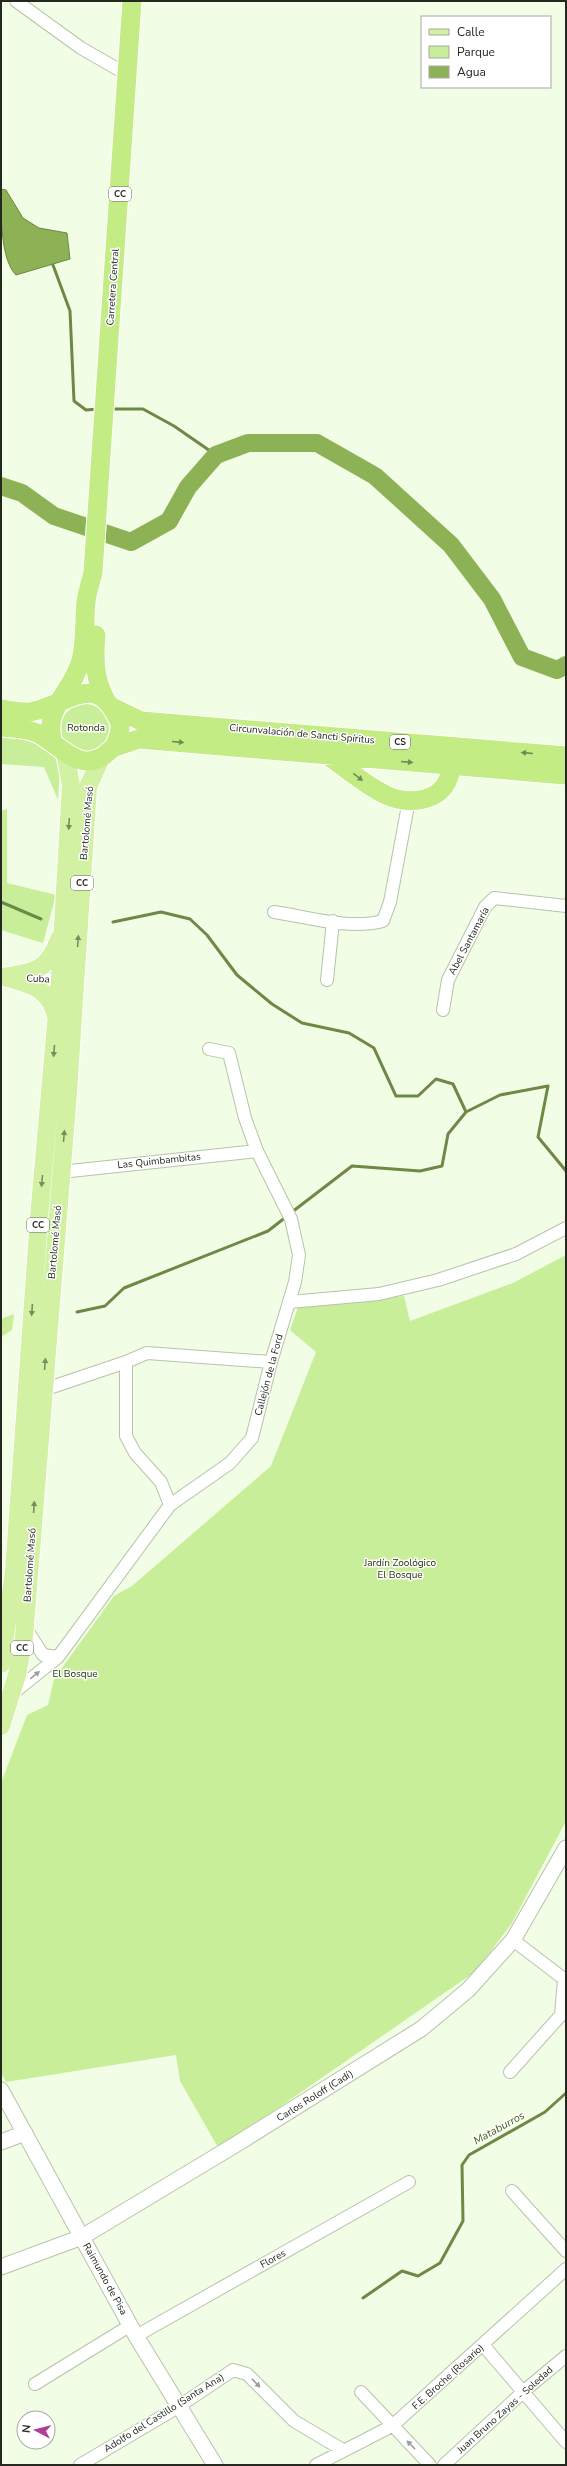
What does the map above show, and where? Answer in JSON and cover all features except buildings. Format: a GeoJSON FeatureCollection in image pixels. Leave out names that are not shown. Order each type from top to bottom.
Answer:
{"type":"FeatureCollection","features":[{"type":"Feature","properties":{"kind":"highway","name":"Carretera Central"},"geometry":{"type":"LineString","coordinates":[[93,572],[132,1]]}},
{"type":"Feature","properties":{"kind":"highway","name":"CC"},"geometry":{"type":"LineString","coordinates":[[93,572],[97,601],[94,661],[99,688],[119,722],[119,734],[108,752]]}},
{"type":"Feature","properties":{"kind":"highway","name":"CC"},"geometry":{"type":"LineString","coordinates":[[59,748],[50,731],[50,722],[58,704],[70,686],[81,659],[86,601],[93,572]]}},
{"type":"Feature","properties":{"kind":"highway"},"geometry":{"type":"LineString","coordinates":[[1,709],[32,712],[58,704],[72,696],[85,692],[97,694],[109,704]]}},
{"type":"Feature","properties":{"kind":"highway","name":"Circunvalación de Sancti Spíritus"},"geometry":{"type":"LineString","coordinates":[[109,704],[141,721],[235,728],[452,756],[566,775]]}},
{"type":"Feature","properties":{"kind":"highway"},"geometry":{"type":"LineString","coordinates":[[1,727],[26,729],[81,760],[108,752]]}},
{"type":"Feature","properties":{"kind":"highway"},"geometry":{"type":"LineString","coordinates":[[235,728],[241,747]]}},
{"type":"Feature","properties":{"kind":"highway","name":"Circunvalación de Sancti Spíritus"},"geometry":{"type":"LineString","coordinates":[[108,752],[139,739],[326,755],[566,756]]}},
{"type":"Feature","properties":{"kind":"highway"},"geometry":{"type":"LineString","coordinates":[[326,755],[368,785],[388,796],[409,800],[426,800],[439,792],[449,778],[452,756]]}},
{"type":"Feature","properties":{"kind":"main road","name":"Bartolomé Masó"},"geometry":{"type":"LineString","coordinates":[[1,1664],[7,1575],[57,1019],[68,980],[64,922],[71,785],[59,748]]}},
{"type":"Feature","properties":{"kind":"main road","name":"Bartolomé Masó"},"geometry":{"type":"LineString","coordinates":[[1,1726],[12,1694],[25,1627],[61,1172],[68,980],[88,786],[108,752]]}},
{"type":"Feature","properties":{"kind":"main road"},"geometry":{"type":"LineString","coordinates":[[2,977],[24,974],[41,968],[52,957],[64,922]]}},
{"type":"Feature","properties":{"kind":"main road"},"geometry":{"type":"LineString","coordinates":[[2,977],[37,987],[47,995],[53,1005],[57,1019]]}},
{"type":"Feature","properties":{"kind":"main road"},"geometry":{"type":"LineString","coordinates":[[6,1592],[27,1602]]}},
{"type":"Feature","properties":{"kind":"street"},"geometry":{"type":"LineString","coordinates":[[16,1],[81,48],[128,75]]}},
{"type":"Feature","properties":{"kind":"street"},"geometry":{"type":"LineString","coordinates":[[274,912],[333,921],[370,924],[383,921],[390,902],[409,800]]}},
{"type":"Feature","properties":{"kind":"street","name":"Abel Santamaría"},"geometry":{"type":"LineString","coordinates":[[443,1010],[448,980],[485,907],[494,898],[566,906]]}},
{"type":"Feature","properties":{"kind":"street"},"geometry":{"type":"LineString","coordinates":[[327,980],[333,921]]}},
{"type":"Feature","properties":{"kind":"street","name":"Cuba"},"geometry":{"type":"LineString","coordinates":[[2,977],[68,980]]}},
{"type":"Feature","properties":{"kind":"street","name":"Callejón de la Ford"},"geometry":{"type":"LineString","coordinates":[[12,1694],[58,1657],[170,1505],[230,1462],[252,1438],[270,1362],[290,1302],[299,1254],[291,1219],[278,1190],[257,1151],[245,1118],[230,1053],[209,1049]]}},
{"type":"Feature","properties":{"kind":"street","name":"Las Quimbambitas"},"geometry":{"type":"LineString","coordinates":[[61,1172],[257,1151]]}},
{"type":"Feature","properties":{"kind":"street"},"geometry":{"type":"LineString","coordinates":[[290,1302],[379,1294],[438,1280],[516,1254],[566,1228]]}},
{"type":"Feature","properties":{"kind":"street"},"geometry":{"type":"LineString","coordinates":[[43,1390],[126,1362],[147,1353],[270,1362]]}},
{"type":"Feature","properties":{"kind":"street"},"geometry":{"type":"LineString","coordinates":[[126,1362],[126,1436],[136,1453],[161,1482],[170,1505]]}},
{"type":"Feature","properties":{"kind":"street"},"geometry":{"type":"LineString","coordinates":[[25,1627],[43,1655],[58,1657]]}},
{"type":"Feature","properties":{"kind":"street","name":"Carlos Roloff (Cadí)"},"geometry":{"type":"LineString","coordinates":[[1,2267],[82,2237],[235,2145],[421,2029],[468,1990],[513,1940],[566,1848]]}},
{"type":"Feature","properties":{"kind":"street"},"geometry":{"type":"LineString","coordinates":[[510,2072],[561,2015],[565,1978],[513,1940]]}},
{"type":"Feature","properties":{"kind":"street","name":"Raimundo de Pisa"},"geometry":{"type":"LineString","coordinates":[[1,2090],[133,2330],[214,2465]]}},
{"type":"Feature","properties":{"kind":"street"},"geometry":{"type":"LineString","coordinates":[[1,2142],[25,2133]]}},
{"type":"Feature","properties":{"kind":"street","name":"Flores"},"geometry":{"type":"LineString","coordinates":[[35,2384],[409,2182]]}},
{"type":"Feature","properties":{"kind":"street"},"geometry":{"type":"LineString","coordinates":[[512,2191],[566,2251]]}},
{"type":"Feature","properties":{"kind":"street","name":"F.E. Broche (Rosario)"},"geometry":{"type":"LineString","coordinates":[[316,2465],[392,2426],[566,2270]]}},
{"type":"Feature","properties":{"kind":"street"},"geometry":{"type":"LineString","coordinates":[[483,2345],[566,2442]]}},
{"type":"Feature","properties":{"kind":"street","name":"Juan Bruno Zayas - Soledad"},"geometry":{"type":"LineString","coordinates":[[444,2465],[566,2356]]}},
{"type":"Feature","properties":{"kind":"street","name":"Adolfo del Castillo (Santa Ana)"},"geometry":{"type":"LineString","coordinates":[[80,2465],[178,2407],[233,2370],[247,2374],[294,2421],[343,2450]]}},
{"type":"Feature","properties":{"kind":"street"},"geometry":{"type":"LineString","coordinates":[[361,2392],[430,2465]]}},
{"type":"Feature","properties":{"kind":"green space","name":"Rotonda"},"geometry":{"type":"Polygon","coordinates":[[[80,704],[90,704],[99,708],[105,714],[109,723],[109,733],[105,742],[99,748],[90,752],[80,752],[71,748],[65,742],[61,733],[61,723],[65,714],[71,708],[80,704]]]}},
{"type":"Feature","properties":{"kind":"green space"},"geometry":{"type":"Polygon","coordinates":[[[1,737],[32,739],[54,756],[60,767],[58,800],[44,767],[1,764],[1,737]]]}},
{"type":"Feature","properties":{"kind":"green space"},"geometry":{"type":"Polygon","coordinates":[[[7,809],[7,883],[56,895],[43,943],[1,930],[1,811],[7,809]]]}},
{"type":"Feature","properties":{"kind":"green space"},"geometry":{"type":"Polygon","coordinates":[[[566,1255],[566,1821],[512,1923],[476,1971],[219,2149],[180,2081],[176,2055],[6,2082],[1,2073],[1,1783],[27,1715],[48,1705],[54,1679],[114,1596],[132,1586],[271,1466],[316,1352],[290,1330],[298,1307],[404,1296],[410,1321],[513,1283],[566,1255]]]}},
{"type":"Feature","properties":{"kind":"green space"},"geometry":{"type":"Polygon","coordinates":[[[14,1314],[12,1330],[1,1337],[1,1319],[14,1314]]]}},
{"type":"Feature","properties":{"kind":"water"},"geometry":{"type":"Polygon","coordinates":[[[1,189],[6,190],[23,218],[39,228],[67,233],[70,259],[16,275],[11,268],[4,247],[2,235],[1,189]]]}},
{"type":"Feature","properties":{"kind":"waterway"},"geometry":{"type":"LineString","coordinates":[[53,265],[70,311],[74,401],[86,410],[98,409]]}},
{"type":"Feature","properties":{"kind":"waterway"},"geometry":{"type":"LineString","coordinates":[[110,409],[143,409],[174,426],[216,455]]}},
{"type":"Feature","properties":{"kind":"waterway"},"geometry":{"type":"LineString","coordinates":[[1,486],[22,493],[54,516],[131,542],[169,521],[188,487],[216,455],[248,443],[317,443],[375,476],[451,545],[492,599],[522,657],[557,670],[566,665]]}},
{"type":"Feature","properties":{"kind":"waterway"},"geometry":{"type":"LineString","coordinates":[[1,902],[41,919]]}},
{"type":"Feature","properties":{"kind":"waterway"},"geometry":{"type":"LineString","coordinates":[[113,922],[161,912],[190,919],[207,935],[237,975],[272,1004],[302,1023],[349,1033],[374,1048],[396,1096],[418,1096],[436,1079],[453,1084],[466,1112],[500,1095],[548,1086],[538,1137],[566,1171]]}},
{"type":"Feature","properties":{"kind":"waterway"},"geometry":{"type":"LineString","coordinates":[[292,1212],[352,1166],[420,1171],[442,1166],[448,1134],[466,1112]]}},
{"type":"Feature","properties":{"kind":"waterway"},"geometry":{"type":"LineString","coordinates":[[77,1312],[105,1306],[124,1288],[268,1231],[286,1217]]}},
{"type":"Feature","properties":{"kind":"waterway","name":"Mataburros"},"geometry":{"type":"LineString","coordinates":[[363,2298],[402,2271],[418,2276],[440,2263],[463,2221],[462,2165],[469,2155],[545,2112],[566,2093]]}},
{"type":"Feature","properties":{"kind":"park label","name":"Jardín Zoológico El Bosque"},"geometry":{"type":"Point","coordinates":[400,1568]}},
{"type":"Feature","properties":{"kind":"park label","name":"El Bosque"},"geometry":{"type":"Point","coordinates":[75,1674]}}]}
